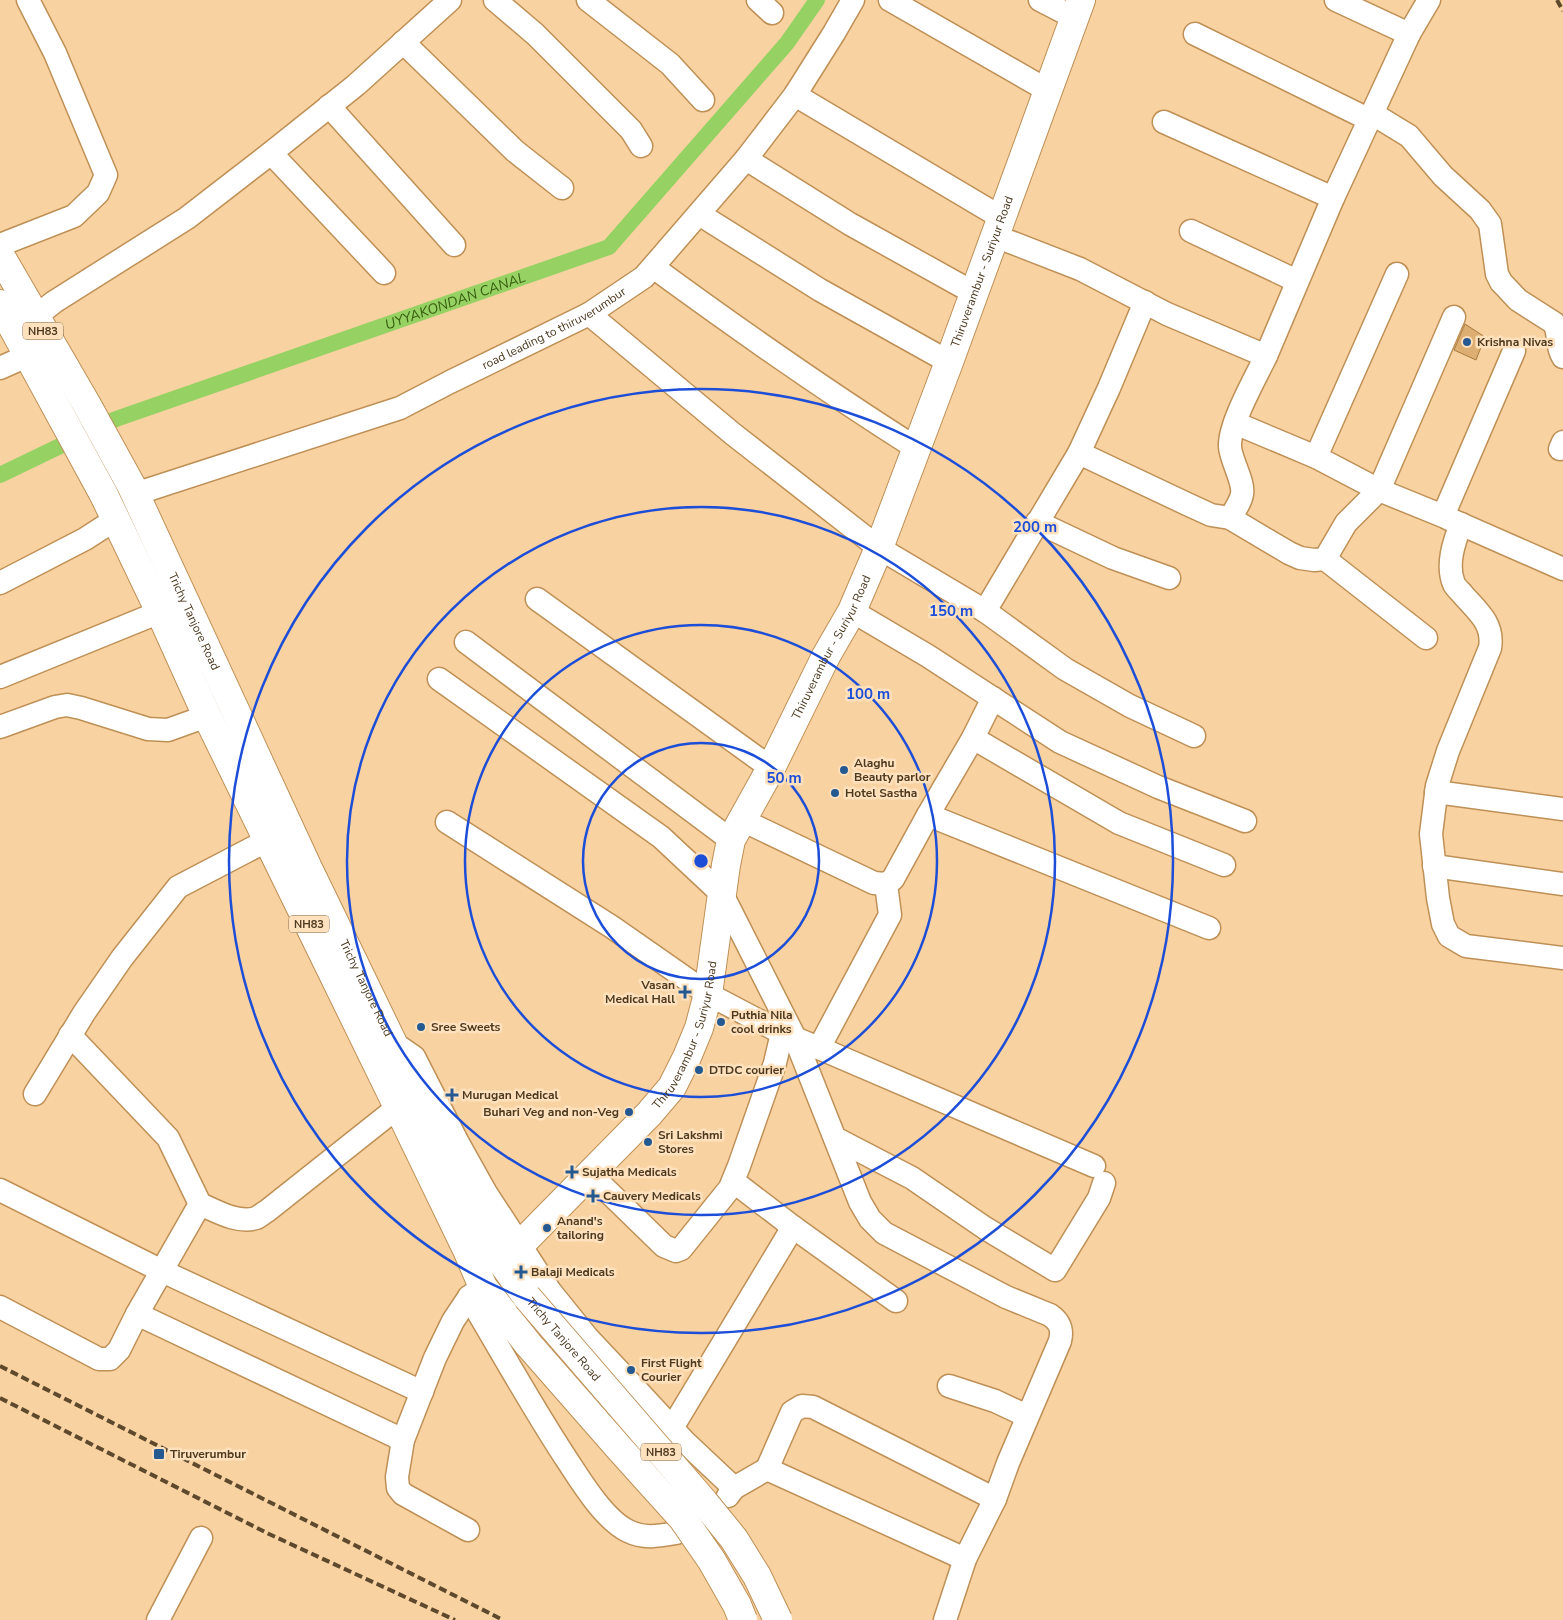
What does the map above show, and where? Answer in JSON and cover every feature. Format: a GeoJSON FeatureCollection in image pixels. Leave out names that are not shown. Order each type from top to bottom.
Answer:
{"type":"FeatureCollection","features":[{"type":"Feature","properties":{"kind":"main road","name":"Thiruverambur - Suriyur Road"},"geometry":{"type":"LineString","coordinates":[[519,1246],[649,1114],[672,1087],[687,1057],[699,1028],[708,994],[722,894],[737,830],[771,768],[826,656],[852,611],[879,548],[1078,9]]}},
{"type":"Feature","properties":{"kind":"main road","name":"Trichy Tanjore Road"},"geometry":{"type":"LineString","coordinates":[[0,255],[87,405],[133,489],[308,868],[481,1224],[503,1264],[527,1297],[734,1539],[757,1576],[778,1620]]}},
{"type":"Feature","properties":{"kind":"main road","name":"Trichy Tanjore Road"},"geometry":{"type":"LineString","coordinates":[[0,304],[116,519],[208,716],[468,1252],[476,1292],[528,1344],[683,1519],[712,1561],[737,1605],[743,1620]]}},
{"type":"Feature","properties":{"kind":"main road"},"geometry":{"type":"LineString","coordinates":[[116,519],[133,489]]}},
{"type":"Feature","properties":{"kind":"street"},"geometry":{"type":"LineString","coordinates":[[0,245],[74,216],[98,193],[106,174],[54,53],[28,0]]}},
{"type":"Feature","properties":{"kind":"street"},"geometry":{"type":"LineString","coordinates":[[35,318],[54,302],[187,218],[272,153],[356,85],[450,0]]}},
{"type":"Feature","properties":{"kind":"street"},"geometry":{"type":"LineString","coordinates":[[496,0],[535,34],[631,130],[641,146]]}},
{"type":"Feature","properties":{"kind":"street"},"geometry":{"type":"LineString","coordinates":[[588,0],[670,64],[703,100]]}},
{"type":"Feature","properties":{"kind":"street","name":"road leading to thiruverumbur"},"geometry":{"type":"LineString","coordinates":[[133,489],[400,408],[589,314],[644,277],[746,159],[795,95],[853,0]]}},
{"type":"Feature","properties":{"kind":"street"},"geometry":{"type":"LineString","coordinates":[[890,0],[1047,90]]}},
{"type":"Feature","properties":{"kind":"street"},"geometry":{"type":"LineString","coordinates":[[1040,0],[1078,9]]}},
{"type":"Feature","properties":{"kind":"street"},"geometry":{"type":"LineString","coordinates":[[1336,0],[1410,34]]}},
{"type":"Feature","properties":{"kind":"street"},"geometry":{"type":"LineString","coordinates":[[1230,518],[1240,502],[1243,488],[1230,446],[1235,423],[1266,356],[1333,198],[1410,34],[1429,0]]}},
{"type":"Feature","properties":{"kind":"street"},"geometry":{"type":"LineString","coordinates":[[1195,34],[1409,136],[1443,176],[1480,210],[1490,224],[1497,274],[1501,282],[1518,300],[1554,323],[1557,328],[1559,350],[1563,357]]}},
{"type":"Feature","properties":{"kind":"street"},"geometry":{"type":"LineString","coordinates":[[403,42],[515,151],[562,188]]}},
{"type":"Feature","properties":{"kind":"street"},"geometry":{"type":"LineString","coordinates":[[795,95],[998,227],[1155,307],[1266,356]]}},
{"type":"Feature","properties":{"kind":"street"},"geometry":{"type":"LineString","coordinates":[[329,106],[454,245]]}},
{"type":"Feature","properties":{"kind":"street"},"geometry":{"type":"LineString","coordinates":[[1164,122],[1333,198]]}},
{"type":"Feature","properties":{"kind":"street"},"geometry":{"type":"LineString","coordinates":[[272,153],[384,273]]}},
{"type":"Feature","properties":{"kind":"street"},"geometry":{"type":"LineString","coordinates":[[746,159],[850,224],[974,293]]}},
{"type":"Feature","properties":{"kind":"street"},"geometry":{"type":"LineString","coordinates":[[699,214],[820,290],[949,362]]}},
{"type":"Feature","properties":{"kind":"street"},"geometry":{"type":"LineString","coordinates":[[1191,231],[1297,281]]}},
{"type":"Feature","properties":{"kind":"street"},"geometry":{"type":"LineString","coordinates":[[653,267],[758,343],[916,448]]}},
{"type":"Feature","properties":{"kind":"street"},"geometry":{"type":"LineString","coordinates":[[1316,457],[1397,274]]}},
{"type":"Feature","properties":{"kind":"street"},"geometry":{"type":"LineString","coordinates":[[989,604],[1079,453],[1110,388],[1155,307]]}},
{"type":"Feature","properties":{"kind":"street"},"geometry":{"type":"LineString","coordinates":[[589,314],[733,434],[879,548],[989,604],[1065,669],[1130,706],[1194,736]]}},
{"type":"Feature","properties":{"kind":"street"},"geometry":{"type":"LineString","coordinates":[[1325,559],[1346,523],[1379,490],[1454,317]]}},
{"type":"Feature","properties":{"kind":"street"},"geometry":{"type":"LineString","coordinates":[[1514,351],[1452,520],[1451,570],[1454,586],[1489,627],[1492,638],[1490,648],[1448,750],[1436,792],[1431,834],[1443,924],[1449,936],[1466,946],[1563,958]]}},
{"type":"Feature","properties":{"kind":"street"},"geometry":{"type":"LineString","coordinates":[[0,368],[29,355]]}},
{"type":"Feature","properties":{"kind":"street"},"geometry":{"type":"LineString","coordinates":[[1235,423],[1316,457],[1379,490],[1452,520],[1563,570]]}},
{"type":"Feature","properties":{"kind":"street"},"geometry":{"type":"LineString","coordinates":[[1079,453],[1211,515],[1230,518],[1289,554],[1314,560],[1325,559],[1426,638]]}},
{"type":"Feature","properties":{"kind":"street"},"geometry":{"type":"LineString","coordinates":[[0,583],[85,539],[116,519]]}},
{"type":"Feature","properties":{"kind":"street"},"geometry":{"type":"LineString","coordinates":[[1037,522],[1113,558],[1170,578]]}},
{"type":"Feature","properties":{"kind":"street"},"geometry":{"type":"LineString","coordinates":[[537,600],[771,768]]}},
{"type":"Feature","properties":{"kind":"street"},"geometry":{"type":"LineString","coordinates":[[852,611],[928,656],[1060,742],[1158,787],[1245,821]]}},
{"type":"Feature","properties":{"kind":"street"},"geometry":{"type":"LineString","coordinates":[[0,678],[160,612]]}},
{"type":"Feature","properties":{"kind":"street"},"geometry":{"type":"LineString","coordinates":[[466,642],[737,830],[874,883],[886,884],[892,879],[973,738],[993,698]]}},
{"type":"Feature","properties":{"kind":"street"},"geometry":{"type":"LineString","coordinates":[[439,679],[661,837],[722,894],[789,1036],[835,1138],[860,1202],[870,1219],[884,1233],[1006,1297],[1050,1315],[1060,1325],[1062,1333],[1060,1341],[1008,1462],[995,1499],[964,1559],[944,1620]]}},
{"type":"Feature","properties":{"kind":"street"},"geometry":{"type":"LineString","coordinates":[[0,726],[55,707],[67,705],[148,729],[168,730],[208,716]]}},
{"type":"Feature","properties":{"kind":"street"},"geometry":{"type":"LineString","coordinates":[[973,738],[1120,823],[1224,864]]}},
{"type":"Feature","properties":{"kind":"street"},"geometry":{"type":"LineString","coordinates":[[1436,792],[1563,809]]}},
{"type":"Feature","properties":{"kind":"street"},"geometry":{"type":"LineString","coordinates":[[928,815],[1209,928]]}},
{"type":"Feature","properties":{"kind":"street"},"geometry":{"type":"LineString","coordinates":[[447,822],[612,927],[708,994],[789,1036],[1099,1175],[1099,1198],[1055,1270],[984,1228],[912,1178],[835,1138]]}},
{"type":"Feature","properties":{"kind":"street"},"geometry":{"type":"LineString","coordinates":[[35,1094],[70,1035],[122,958],[178,887],[268,840]]}},
{"type":"Feature","properties":{"kind":"street"},"geometry":{"type":"LineString","coordinates":[[1434,866],[1563,884]]}},
{"type":"Feature","properties":{"kind":"street"},"geometry":{"type":"LineString","coordinates":[[819,1048],[890,915],[886,884]]}},
{"type":"Feature","properties":{"kind":"street"},"geometry":{"type":"LineString","coordinates":[[70,1035],[168,1138],[200,1204],[230,1216],[255,1218],[398,1107]]}},
{"type":"Feature","properties":{"kind":"street"},"geometry":{"type":"LineString","coordinates":[[591,1175],[664,1246],[676,1251],[684,1247],[730,1188],[775,1063],[789,1036]]}},
{"type":"Feature","properties":{"kind":"street"},"geometry":{"type":"LineString","coordinates":[[392,1041],[414,1057],[486,1193],[550,1291],[588,1337],[731,1492],[766,1469],[792,1412],[802,1406],[813,1407],[995,1499]]}},
{"type":"Feature","properties":{"kind":"street"},"geometry":{"type":"LineString","coordinates":[[733,1181],[896,1301]]}},
{"type":"Feature","properties":{"kind":"street"},"geometry":{"type":"LineString","coordinates":[[0,1190],[162,1271],[422,1392]]}},
{"type":"Feature","properties":{"kind":"street"},"geometry":{"type":"LineString","coordinates":[[0,1307],[99,1359],[110,1359],[119,1350],[137,1314],[200,1204]]}},
{"type":"Feature","properties":{"kind":"street"},"geometry":{"type":"LineString","coordinates":[[672,1428],[793,1227]]}},
{"type":"Feature","properties":{"kind":"street"},"geometry":{"type":"LineString","coordinates":[[468,1530],[403,1494],[398,1488],[397,1477],[404,1440],[435,1358],[453,1321],[476,1292],[550,1434],[587,1490],[610,1517],[627,1531],[645,1537],[676,1533]]}},
{"type":"Feature","properties":{"kind":"street"},"geometry":{"type":"LineString","coordinates":[[137,1314],[404,1440]]}},
{"type":"Feature","properties":{"kind":"street"},"geometry":{"type":"LineString","coordinates":[[950,1386],[995,1401],[1027,1416]]}},
{"type":"Feature","properties":{"kind":"street"},"geometry":{"type":"LineString","coordinates":[[766,1469],[964,1559]]}},
{"type":"Feature","properties":{"kind":"street"},"geometry":{"type":"LineString","coordinates":[[158,1620],[201,1538]]}},
{"type":"Feature","properties":{"kind":"building","name":"Krishna Nivas"},"geometry":{"type":"Polygon","coordinates":[[[1465,324],[1485,337],[1476,360],[1454,350],[1465,324]]]}},
{"type":"Feature","properties":{"kind":"waterway","name":"UYYAKONDAN CANAL"},"geometry":{"type":"LineString","coordinates":[[0,475],[116,419],[609,247],[787,43],[817,0]]}},
{"type":"Feature","properties":{"kind":"railway"},"geometry":{"type":"LineString","coordinates":[[1557,0],[1563,11]]}},
{"type":"Feature","properties":{"kind":"railway"},"geometry":{"type":"LineString","coordinates":[[0,1366],[503,1620]]}},
{"type":"Feature","properties":{"kind":"railway"},"geometry":{"type":"LineString","coordinates":[[0,1398],[269,1534],[455,1620]]}},
{"type":"Feature","properties":{"kind":"place","name":"Krishna Nivas"},"geometry":{"type":"Point","coordinates":[1467,342]}},
{"type":"Feature","properties":{"kind":"place","name":"Alaghu Beauty parlor"},"geometry":{"type":"Point","coordinates":[844,770]}},
{"type":"Feature","properties":{"kind":"place","name":"Hotel Sastha"},"geometry":{"type":"Point","coordinates":[835,793]}},
{"type":"Feature","properties":{"kind":"place","name":"Vasan Medical Hall"},"geometry":{"type":"Point","coordinates":[685,992]}},
{"type":"Feature","properties":{"kind":"place","name":"Puthia Nila cool drinks"},"geometry":{"type":"Point","coordinates":[721,1022]}},
{"type":"Feature","properties":{"kind":"place","name":"Sree Sweets"},"geometry":{"type":"Point","coordinates":[421,1027]}},
{"type":"Feature","properties":{"kind":"place","name":"DTDC courier"},"geometry":{"type":"Point","coordinates":[699,1070]}},
{"type":"Feature","properties":{"kind":"place","name":"Murugan Medical"},"geometry":{"type":"Point","coordinates":[452,1095]}},
{"type":"Feature","properties":{"kind":"place","name":"Buhari Veg and non-Veg"},"geometry":{"type":"Point","coordinates":[629,1112]}},
{"type":"Feature","properties":{"kind":"place","name":"Sri Lakshmi Stores"},"geometry":{"type":"Point","coordinates":[648,1142]}},
{"type":"Feature","properties":{"kind":"place","name":"Sujatha Medicals"},"geometry":{"type":"Point","coordinates":[572,1172]}},
{"type":"Feature","properties":{"kind":"place","name":"Cauvery Medicals"},"geometry":{"type":"Point","coordinates":[593,1196]}},
{"type":"Feature","properties":{"kind":"place","name":"Anand's tailoring"},"geometry":{"type":"Point","coordinates":[547,1228]}},
{"type":"Feature","properties":{"kind":"place","name":"Balaji Medicals"},"geometry":{"type":"Point","coordinates":[521,1272]}},
{"type":"Feature","properties":{"kind":"place","name":"First Flight Courier"},"geometry":{"type":"Point","coordinates":[631,1370]}},
{"type":"Feature","properties":{"kind":"place","name":"Tiruverumbur"},"geometry":{"type":"Point","coordinates":[159,1454]}}]}
